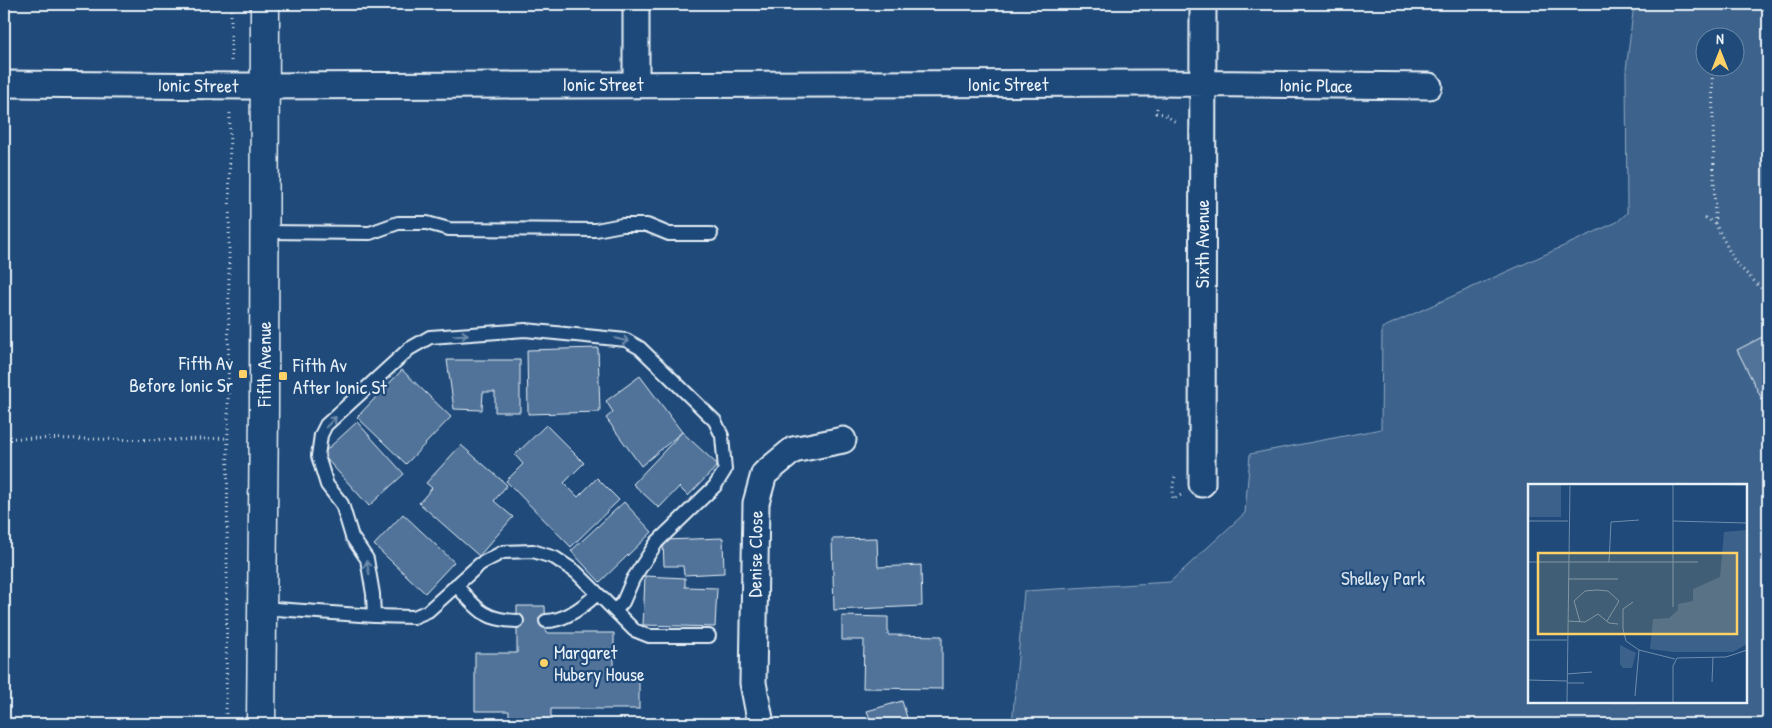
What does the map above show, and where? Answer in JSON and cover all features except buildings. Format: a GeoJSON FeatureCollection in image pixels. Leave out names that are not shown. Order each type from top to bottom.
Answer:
{"type":"FeatureCollection","features":[{"type":"Feature","properties":{"kind":"street","name":"Fifth Avenue"},"geometry":{"type":"LineString","coordinates":[[262,724],[265,4]]}},
{"type":"Feature","properties":{"kind":"street"},"geometry":{"type":"LineString","coordinates":[[636,4],[636,84]]}},
{"type":"Feature","properties":{"kind":"street","name":"Sixth Avenue"},"geometry":{"type":"LineString","coordinates":[[1202,484],[1203,4]]}},
{"type":"Feature","properties":{"kind":"street","name":"Ionic Street"},"geometry":{"type":"LineString","coordinates":[[4,84],[265,86],[1203,84]]}},
{"type":"Feature","properties":{"kind":"street","name":"Ionic Place"},"geometry":{"type":"LineString","coordinates":[[1203,84],[1429,86]]}},
{"type":"Feature","properties":{"kind":"street","name":"Denise Close"},"geometry":{"type":"LineString","coordinates":[[760,724],[753,683],[756,504],[764,474],[792,450],[843,440]]}},
{"type":"Feature","properties":{"kind":"lane"},"geometry":{"type":"LineString","coordinates":[[264,232],[370,233],[398,223],[427,223],[449,230],[596,230],[622,225],[647,225],[669,234],[711,234]]}},
{"type":"Feature","properties":{"kind":"lane"},"geometry":{"type":"LineString","coordinates":[[374,616],[373,594],[367,558],[352,537],[342,504],[327,485],[318,456],[321,434],[326,425],[418,342],[430,337],[525,330],[626,340],[640,348],[715,421],[722,436],[725,470],[715,486],[657,542],[633,579],[623,602],[614,610]]}},
{"type":"Feature","properties":{"kind":"lane"},"geometry":{"type":"LineString","coordinates":[[262,608],[414,617],[428,611],[480,564],[503,552],[533,551],[555,558],[576,572],[634,630],[649,636],[710,636]]}},
{"type":"Feature","properties":{"kind":"lane"},"geometry":{"type":"LineString","coordinates":[[456,585],[475,608],[487,616],[501,620],[517,621]]}},
{"type":"Feature","properties":{"kind":"lane"},"geometry":{"type":"LineString","coordinates":[[546,621],[553,621],[574,611],[588,603],[597,594]]}},
{"type":"Feature","properties":{"kind":"path"},"geometry":{"type":"LineString","coordinates":[[226,724],[230,4]]}},
{"type":"Feature","properties":{"kind":"path"},"geometry":{"type":"LineString","coordinates":[[1712,78],[1715,223],[1735,262],[1768,295]]}},
{"type":"Feature","properties":{"kind":"path"},"geometry":{"type":"LineString","coordinates":[[1705,218],[1715,223]]}},
{"type":"Feature","properties":{"kind":"path"},"geometry":{"type":"LineString","coordinates":[[4,438],[175,440],[228,438]]}},
{"type":"Feature","properties":{"kind":"green space","name":"Shelley Park"},"geometry":{"type":"Polygon","coordinates":[[[1634,4],[1768,4],[1768,724],[1012,724],[1024,591],[1170,582],[1245,513],[1250,454],[1381,429],[1382,328],[1617,222],[1627,213],[1626,70],[1634,4]]]}},
{"type":"Feature","properties":{"kind":"place","name":"Fifth Av Before Ionic Sr"},"geometry":{"type":"Point","coordinates":[243,374]}},
{"type":"Feature","properties":{"kind":"place","name":"Fifth Av After Ionic St"},"geometry":{"type":"Point","coordinates":[283,376]}},
{"type":"Feature","properties":{"kind":"place","name":"Margaret Hubery House"},"geometry":{"type":"Point","coordinates":[544,663]}}]}
